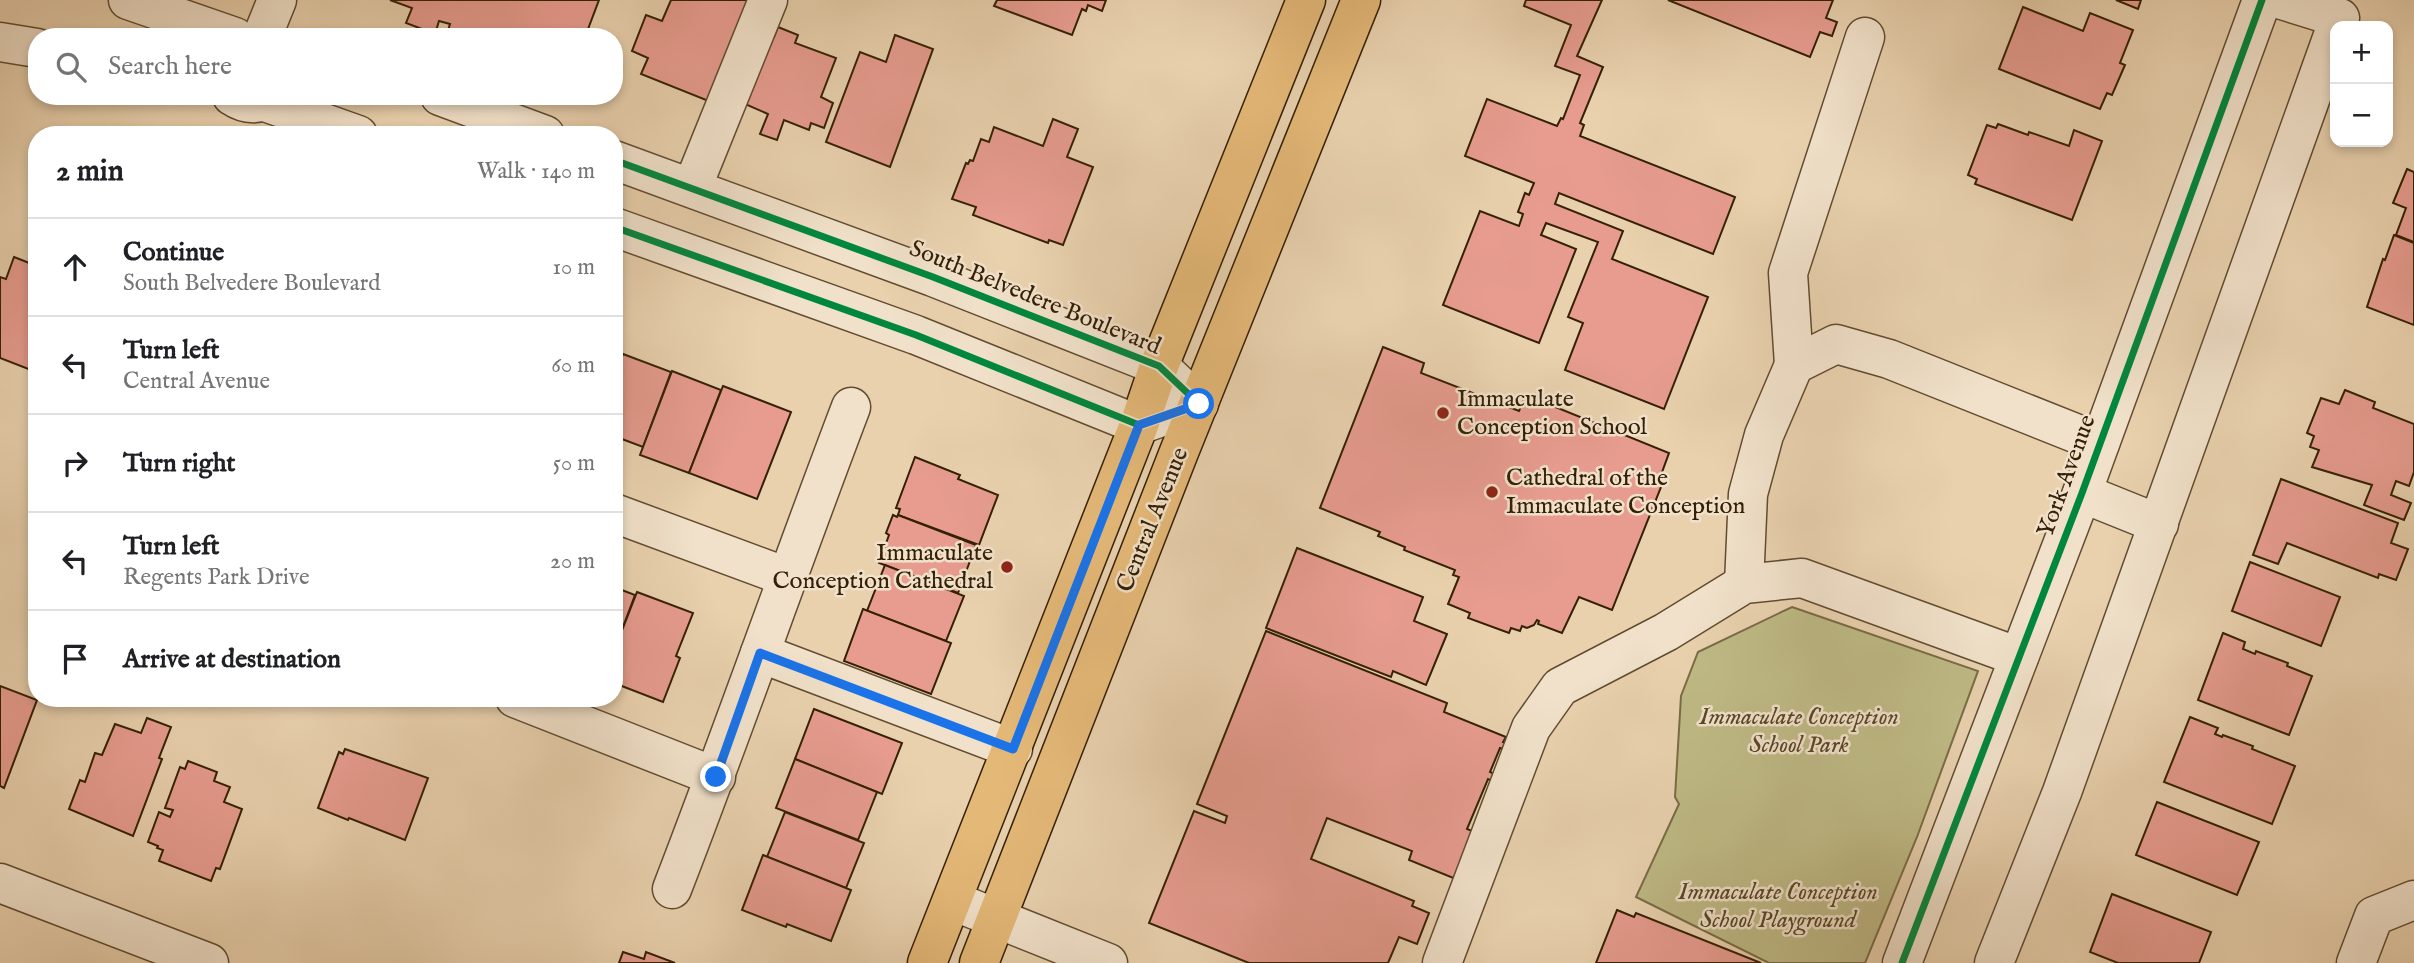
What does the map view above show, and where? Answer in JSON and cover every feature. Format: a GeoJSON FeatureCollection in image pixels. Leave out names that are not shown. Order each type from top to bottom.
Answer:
{"type":"FeatureCollection","features":[{"type":"Feature","properties":{"kind":"main road","name":"Central Avenue"},"geometry":{"type":"LineString","coordinates":[[927,963],[1139,425],[1159,366],[1306,0]]}},
{"type":"Feature","properties":{"kind":"main road","name":"Central Avenue"},"geometry":{"type":"LineString","coordinates":[[979,963],[1361,0]]}},
{"type":"Feature","properties":{"kind":"street"},"geometry":{"type":"LineString","coordinates":[[128,0],[209,28]]}},
{"type":"Feature","properties":{"kind":"street"},"geometry":{"type":"LineString","coordinates":[[266,28],[277,0]]}},
{"type":"Feature","properties":{"kind":"street"},"geometry":{"type":"LineString","coordinates":[[692,188],[768,0]]}},
{"type":"Feature","properties":{"kind":"street","name":"York Avenue"},"geometry":{"type":"LineString","coordinates":[[1902,963],[2082,493],[2262,0]]}},
{"type":"Feature","properties":{"kind":"street"},"geometry":{"type":"LineString","coordinates":[[1994,963],[2062,792],[2339,19],[2281,0]]}},
{"type":"Feature","properties":{"kind":"street"},"geometry":{"type":"LineString","coordinates":[[1744,584],[1748,494],[1763,435],[1794,365],[1788,272],[1865,37]]}},
{"type":"Feature","properties":{"kind":"street"},"geometry":{"type":"LineString","coordinates":[[0,42],[28,47]]}},
{"type":"Feature","properties":{"kind":"street"},"geometry":{"type":"LineString","coordinates":[[464,105],[521,126]]}},
{"type":"Feature","properties":{"kind":"street"},"geometry":{"type":"LineString","coordinates":[[257,107],[326,126]]}},
{"type":"Feature","properties":{"kind":"street","name":"South Belvedere Boulevard"},"geometry":{"type":"LineString","coordinates":[[623,163],[946,282],[1159,366],[1199,404]]}},
{"type":"Feature","properties":{"kind":"street"},"geometry":{"type":"LineString","coordinates":[[623,230],[916,335],[1139,425],[1199,404]]}},
{"type":"Feature","properties":{"kind":"street"},"geometry":{"type":"LineString","coordinates":[[1794,365],[1836,344],[1889,359],[2100,443]]}},
{"type":"Feature","properties":{"kind":"street"},"geometry":{"type":"LineString","coordinates":[[672,889],[716,777],[851,407]]}},
{"type":"Feature","properties":{"kind":"street","name":"York Avenue"},"geometry":{"type":"LineString","coordinates":[[2082,493],[2159,524]]}},
{"type":"Feature","properties":{"kind":"street"},"geometry":{"type":"LineString","coordinates":[[623,516],[787,577]]}},
{"type":"Feature","properties":{"kind":"street"},"geometry":{"type":"LineString","coordinates":[[1442,963],[1531,728],[1560,687],[1666,632],[1744,584],[1802,578],[2019,657]]}},
{"type":"Feature","properties":{"kind":"street"},"geometry":{"type":"LineString","coordinates":[[760,653],[1013,749]]}},
{"type":"Feature","properties":{"kind":"street"},"geometry":{"type":"LineString","coordinates":[[537,707],[716,777]]}},
{"type":"Feature","properties":{"kind":"street"},"geometry":{"type":"LineString","coordinates":[[0,883],[209,963]]}},
{"type":"Feature","properties":{"kind":"street"},"geometry":{"type":"LineString","coordinates":[[2356,963],[2374,916],[2414,900]]}},
{"type":"Feature","properties":{"kind":"street"},"geometry":{"type":"LineString","coordinates":[[953,901],[1108,963]]}},
{"type":"Feature","properties":{"kind":"green space","name":"Immaculate Conception School Park"},"geometry":{"type":"Polygon","coordinates":[[[1792,607],[1978,671],[1917,837],[1865,963],[1769,963],[1636,897],[1679,804],[1675,797],[1681,696],[1698,652],[1792,607]]]}},
{"type":"Feature","properties":{"kind":"building"},"geometry":{"type":"Polygon","coordinates":[[[390,0],[599,0],[588,28],[449,28],[450,24],[439,21],[437,28],[419,28],[406,23],[412,8],[390,0]]]}},
{"type":"Feature","properties":{"kind":"building"},"geometry":{"type":"Polygon","coordinates":[[[671,0],[751,0],[711,102],[641,74],[648,58],[632,51],[646,15],[662,21],[671,0]]]}},
{"type":"Feature","properties":{"kind":"building"},"geometry":{"type":"Polygon","coordinates":[[[997,0],[1106,0],[1102,11],[1088,5],[1086,11],[1082,9],[1072,35],[994,6],[997,0]]]}},
{"type":"Feature","properties":{"kind":"building"},"geometry":{"type":"Polygon","coordinates":[[[1526,0],[1602,0],[1577,56],[1603,67],[1580,123],[1584,125],[1580,136],[1735,197],[1713,254],[1559,193],[1555,204],[1623,231],[1612,259],[1708,297],[1664,409],[1565,370],[1583,323],[1568,317],[1598,242],[1546,223],[1541,235],[1576,249],[1539,343],[1443,305],[1480,211],[1519,226],[1523,214],[1518,212],[1525,193],[1529,195],[1534,183],[1465,156],[1487,99],[1557,126],[1561,118],[1563,119],[1580,75],[1555,66],[1571,25],[1524,6],[1526,0]]]}},
{"type":"Feature","properties":{"kind":"building"},"geometry":{"type":"Polygon","coordinates":[[[1668,0],[1833,0],[1826,18],[1837,22],[1832,36],[1820,32],[1810,57],[1668,0]]]}},
{"type":"Feature","properties":{"kind":"building"},"geometry":{"type":"Polygon","coordinates":[[[2116,0],[2141,0],[2138,9],[2116,0]]]}},
{"type":"Feature","properties":{"kind":"building"},"geometry":{"type":"Polygon","coordinates":[[[2023,7],[2083,31],[2090,13],[2133,30],[2120,63],[2125,65],[2112,95],[2107,93],[2100,109],[1999,69],[2023,7]]]}},
{"type":"Feature","properties":{"kind":"building"},"geometry":{"type":"Polygon","coordinates":[[[778,27],[798,35],[795,43],[836,58],[821,97],[833,103],[824,128],[811,123],[809,130],[784,120],[777,140],[760,134],[768,114],[745,104],[771,36],[774,37],[778,27]]]}},
{"type":"Feature","properties":{"kind":"building"},"geometry":{"type":"Polygon","coordinates":[[[895,35],[933,49],[890,167],[826,142],[860,52],[886,62],[895,35]]]}},
{"type":"Feature","properties":{"kind":"building"},"geometry":{"type":"Polygon","coordinates":[[[1053,119],[1078,129],[1067,157],[1093,167],[1063,245],[1049,240],[1048,243],[973,215],[976,207],[952,199],[966,163],[973,161],[981,139],[989,142],[994,127],[1043,146],[1053,119]]]}},
{"type":"Feature","properties":{"kind":"building"},"geometry":{"type":"Polygon","coordinates":[[[1998,124],[2069,146],[2074,130],[2102,141],[2072,220],[1975,184],[1977,179],[1968,175],[1987,125],[1996,128],[1998,124]]]}},
{"type":"Feature","properties":{"kind":"building"},"geometry":{"type":"Polygon","coordinates":[[[2407,169],[2414,172],[2414,242],[2396,235],[2406,208],[2393,203],[2407,169]]]}},
{"type":"Feature","properties":{"kind":"building"},"geometry":{"type":"Polygon","coordinates":[[[2394,235],[2414,243],[2414,325],[2367,307],[2394,235]]]}},
{"type":"Feature","properties":{"kind":"building"},"geometry":{"type":"Polygon","coordinates":[[[14,257],[28,262],[28,369],[0,358],[0,277],[6,279],[14,257]]]}},
{"type":"Feature","properties":{"kind":"building","name":"Cathedral of the Immaculate Conception"},"geometry":{"type":"Polygon","coordinates":[[[1383,347],[1424,363],[1421,373],[1519,411],[1526,395],[1669,453],[1661,475],[1665,477],[1612,610],[1579,597],[1562,633],[1538,624],[1537,620],[1527,628],[1522,626],[1520,631],[1511,628],[1509,633],[1468,618],[1470,613],[1448,604],[1459,577],[1453,575],[1455,570],[1404,550],[1405,547],[1378,536],[1380,532],[1320,508],[1383,347]]]}},
{"type":"Feature","properties":{"kind":"building"},"geometry":{"type":"Polygon","coordinates":[[[623,354],[671,372],[643,447],[623,439],[623,354]]]}},
{"type":"Feature","properties":{"kind":"building"},"geometry":{"type":"Polygon","coordinates":[[[672,371],[721,390],[689,473],[640,455],[672,371]]]}},
{"type":"Feature","properties":{"kind":"building"},"geometry":{"type":"Polygon","coordinates":[[[723,386],[791,412],[757,499],[689,473],[723,386]]]}},
{"type":"Feature","properties":{"kind":"building"},"geometry":{"type":"Polygon","coordinates":[[[2345,390],[2375,402],[2373,408],[2414,424],[2414,472],[2409,486],[2396,481],[2391,495],[2411,503],[2404,520],[2364,505],[2372,485],[2312,467],[2319,450],[2310,447],[2314,436],[2307,433],[2321,398],[2339,404],[2345,390]]]}},
{"type":"Feature","properties":{"kind":"building"},"geometry":{"type":"Polygon","coordinates":[[[915,457],[960,475],[958,479],[998,495],[979,545],[898,515],[900,509],[896,508],[915,457]]]}},
{"type":"Feature","properties":{"kind":"building"},"geometry":{"type":"Polygon","coordinates":[[[2281,479],[2398,523],[2391,543],[2408,549],[2396,580],[2379,574],[2378,578],[2287,543],[2278,564],[2253,555],[2281,479]]]}},
{"type":"Feature","properties":{"kind":"building"},"geometry":{"type":"Polygon","coordinates":[[[893,515],[976,545],[958,593],[879,563],[893,515]]]}},
{"type":"Feature","properties":{"kind":"building"},"geometry":{"type":"Polygon","coordinates":[[[1297,548],[1423,597],[1414,621],[1447,634],[1426,685],[1393,671],[1391,677],[1266,628],[1297,548]]]}},
{"type":"Feature","properties":{"kind":"building"},"geometry":{"type":"Polygon","coordinates":[[[2250,562],[2340,597],[2321,646],[2232,611],[2250,562]]]}},
{"type":"Feature","properties":{"kind":"building"},"geometry":{"type":"Polygon","coordinates":[[[885,565],[964,596],[946,641],[867,611],[885,565]]]}},
{"type":"Feature","properties":{"kind":"building"},"geometry":{"type":"Polygon","coordinates":[[[623,590],[635,595],[623,627],[623,590]]]}},
{"type":"Feature","properties":{"kind":"building"},"geometry":{"type":"Polygon","coordinates":[[[637,592],[693,613],[676,656],[680,658],[663,702],[623,686],[623,628],[637,592]]]}},
{"type":"Feature","properties":{"kind":"building"},"geometry":{"type":"Polygon","coordinates":[[[863,609],[951,643],[931,694],[844,661],[863,609]]]}},
{"type":"Feature","properties":{"kind":"building"},"geometry":{"type":"Polygon","coordinates":[[[1266,631],[1447,703],[1444,712],[1506,737],[1503,742],[1509,745],[1507,750],[1500,748],[1490,772],[1497,775],[1494,782],[1488,779],[1467,829],[1482,835],[1463,882],[1409,860],[1412,851],[1327,818],[1311,859],[1414,901],[1412,906],[1429,913],[1417,944],[1399,937],[1388,963],[1249,963],[1149,923],[1194,811],[1225,823],[1227,816],[1197,804],[1266,631]]]}},
{"type":"Feature","properties":{"kind":"building"},"geometry":{"type":"Polygon","coordinates":[[[2223,633],[2245,642],[2243,649],[2288,663],[2287,666],[2312,676],[2289,735],[2198,700],[2223,633]]]}},
{"type":"Feature","properties":{"kind":"building"},"geometry":{"type":"Polygon","coordinates":[[[0,686],[28,697],[28,707],[34,707],[4,788],[0,786],[0,686]]]}},
{"type":"Feature","properties":{"kind":"building"},"geometry":{"type":"Polygon","coordinates":[[[814,709],[902,743],[882,794],[795,759],[814,709]]]}},
{"type":"Feature","properties":{"kind":"building"},"geometry":{"type":"Polygon","coordinates":[[[2190,717],[2218,728],[2215,734],[2253,746],[2252,749],[2295,766],[2272,824],[2164,782],[2190,717]]]}},
{"type":"Feature","properties":{"kind":"building"},"geometry":{"type":"Polygon","coordinates":[[[147,718],[171,727],[133,836],[69,809],[80,780],[85,782],[95,753],[102,755],[115,724],[141,733],[147,718]]]}},
{"type":"Feature","properties":{"kind":"building"},"geometry":{"type":"Polygon","coordinates":[[[345,749],[428,778],[405,840],[318,808],[339,752],[343,754],[345,749]]]}},
{"type":"Feature","properties":{"kind":"building"},"geometry":{"type":"Polygon","coordinates":[[[795,759],[877,792],[858,840],[776,808],[795,759]]]}},
{"type":"Feature","properties":{"kind":"building"},"geometry":{"type":"Polygon","coordinates":[[[188,761],[217,772],[214,781],[230,787],[224,802],[242,809],[220,869],[216,868],[211,881],[159,861],[163,850],[148,842],[159,812],[170,817],[173,810],[165,808],[180,767],[185,769],[188,761]]]}},
{"type":"Feature","properties":{"kind":"building"},"geometry":{"type":"Polygon","coordinates":[[[2157,802],[2259,842],[2237,895],[2136,855],[2157,802]]]}},
{"type":"Feature","properties":{"kind":"building"},"geometry":{"type":"Polygon","coordinates":[[[785,812],[864,843],[846,888],[767,857],[785,812]]]}},
{"type":"Feature","properties":{"kind":"building"},"geometry":{"type":"Polygon","coordinates":[[[763,855],[851,890],[831,941],[742,910],[763,855]]]}},
{"type":"Feature","properties":{"kind":"building"},"geometry":{"type":"Polygon","coordinates":[[[2112,894],[2211,932],[2199,963],[2118,963],[2090,952],[2112,894]]]}},
{"type":"Feature","properties":{"kind":"building"},"geometry":{"type":"Polygon","coordinates":[[[1617,910],[1634,917],[1636,913],[1761,963],[1596,963],[1617,910]]]}},
{"type":"Feature","properties":{"kind":"building"},"geometry":{"type":"Polygon","coordinates":[[[623,952],[644,959],[646,952],[675,963],[619,963],[623,952]]]}},
{"type":"Feature","properties":{"kind":"cycle path"},"geometry":{"type":"LineString","coordinates":[[1902,963],[2082,493],[2262,0]]}},
{"type":"Feature","properties":{"kind":"cycle path"},"geometry":{"type":"LineString","coordinates":[[623,163],[933,277],[1159,366],[1199,404],[1139,425],[916,335],[623,230]]}},
{"type":"Feature","properties":{"kind":"place","name":"Immaculate Conception School"},"geometry":{"type":"Point","coordinates":[1443,413]}},
{"type":"Feature","properties":{"kind":"place","name":"Cathedral of the Immaculate Conception"},"geometry":{"type":"Point","coordinates":[1492,492]}},
{"type":"Feature","properties":{"kind":"place","name":"Immaculate Conception Cathedral"},"geometry":{"type":"Point","coordinates":[1007,567]}},
{"type":"Feature","properties":{"kind":"route"},"geometry":{"type":"LineString","coordinates":[[716,777],[760,653],[1013,749],[1139,425],[1199,404]]}},
{"type":"Feature","properties":{"kind":"park label","name":"Immaculate Conception School Playground"},"geometry":{"type":"Point","coordinates":[1778,906]}}]}
